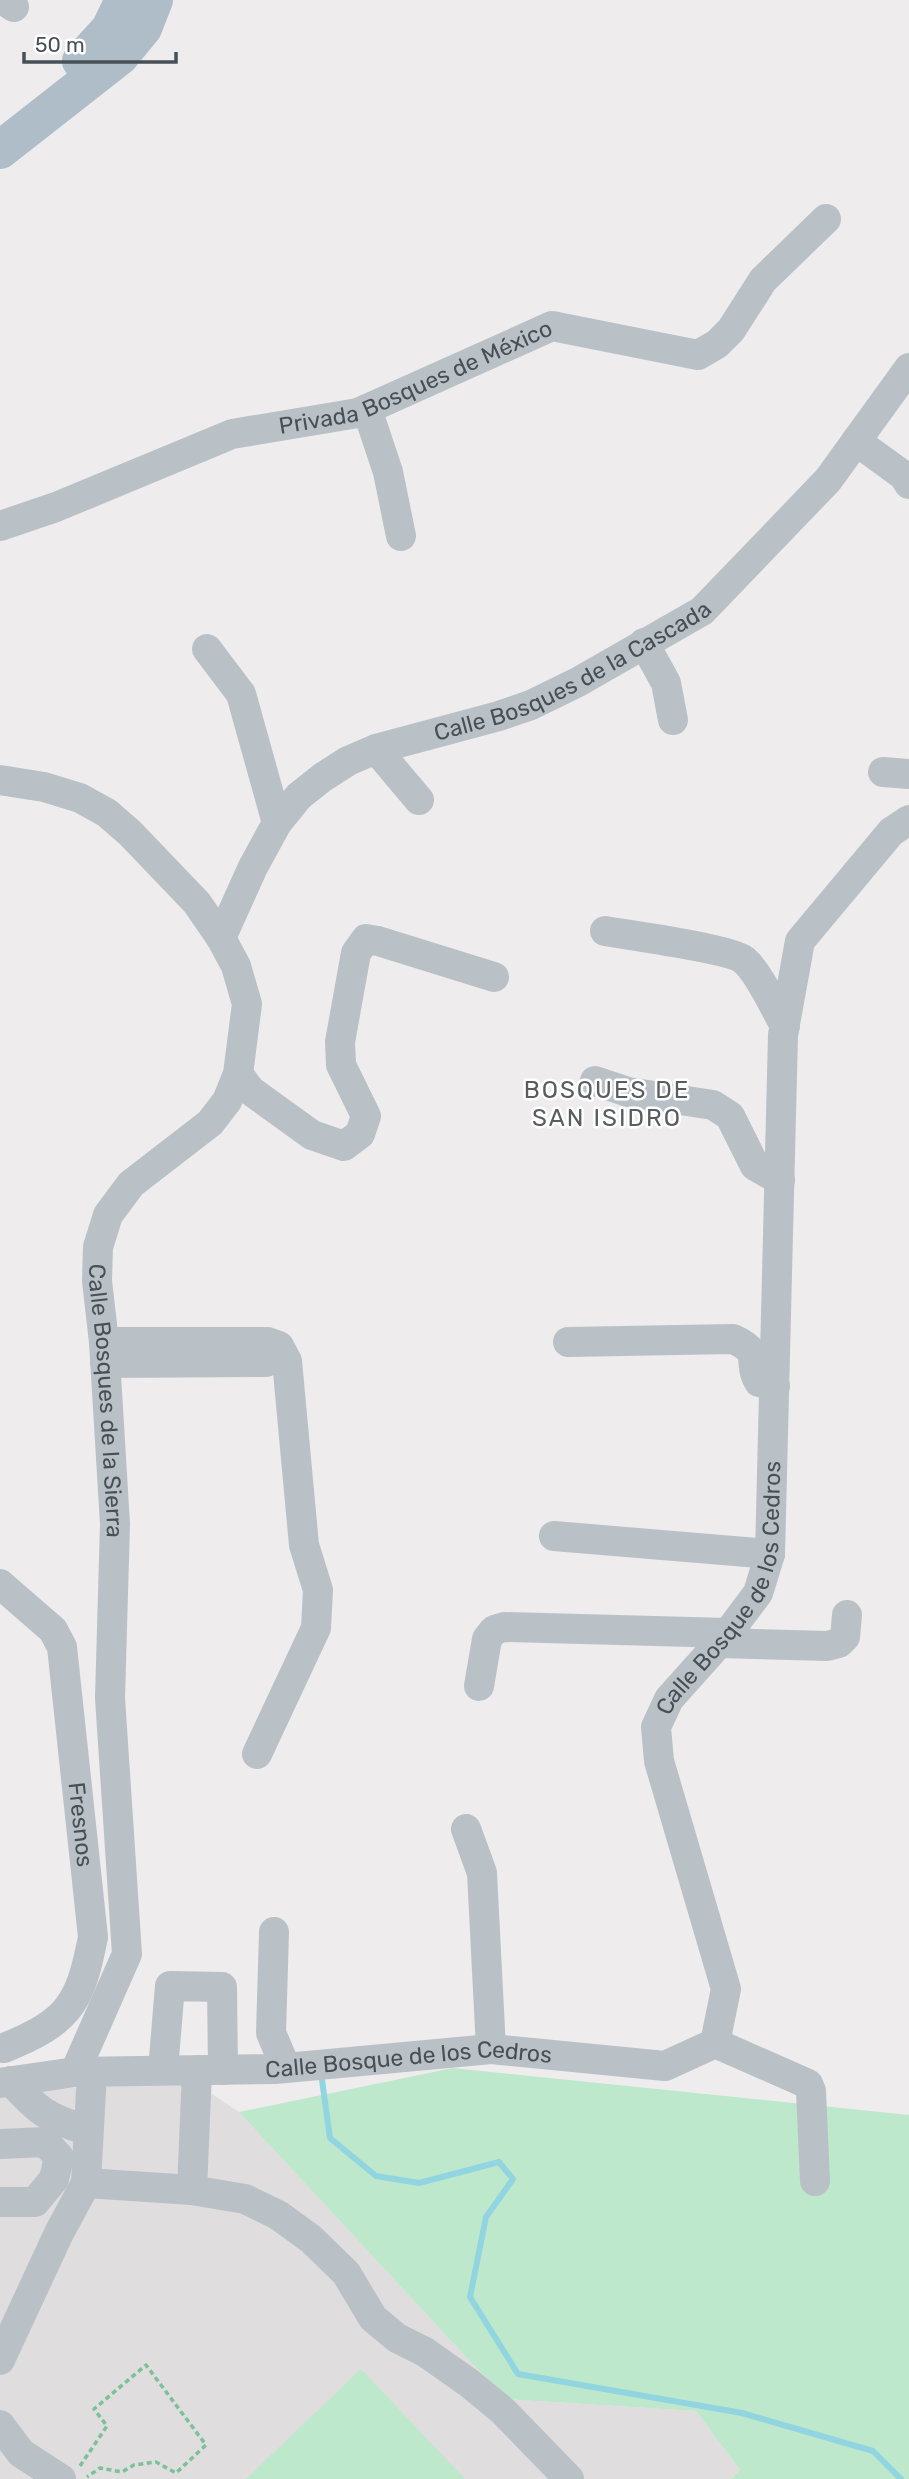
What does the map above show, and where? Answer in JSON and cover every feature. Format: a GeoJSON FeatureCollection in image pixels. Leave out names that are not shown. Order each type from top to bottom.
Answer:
{"type":"FeatureCollection","features":[{"type":"Feature","properties":{"kind":"main road"},"geometry":{"type":"LineString","coordinates":[[0,124],[81,61],[110,29],[124,0]]}},
{"type":"Feature","properties":{"kind":"main road"},"geometry":{"type":"LineString","coordinates":[[0,150],[120,55],[143,29],[154,0]]}},
{"type":"Feature","properties":{"kind":"street","name":"Privada Bosques de México"},"geometry":{"type":"LineString","coordinates":[[0,526],[56,507],[232,434],[358,413],[552,326],[698,355],[717,344],[731,330],[763,281],[827,219]]}},
{"type":"Feature","properties":{"kind":"street","name":"Calle Bosques de la Cascada"},"geometry":{"type":"LineString","coordinates":[[221,938],[253,867],[277,823],[299,796],[348,761],[376,749],[531,705],[578,682],[702,611],[828,480],[909,368]]}},
{"type":"Feature","properties":{"kind":"street"},"geometry":{"type":"LineString","coordinates":[[368,409],[388,472],[401,536]]}},
{"type":"Feature","properties":{"kind":"street"},"geometry":{"type":"LineString","coordinates":[[856,441],[904,475],[909,484]]}},
{"type":"Feature","properties":{"kind":"street"},"geometry":{"type":"LineString","coordinates":[[644,643],[666,683],[673,720]]}},
{"type":"Feature","properties":{"kind":"street"},"geometry":{"type":"LineString","coordinates":[[207,649],[241,694],[277,823]]}},
{"type":"Feature","properties":{"kind":"street"},"geometry":{"type":"LineString","coordinates":[[376,749],[419,800]]}},
{"type":"Feature","properties":{"kind":"street","name":"Calle Bosques de la Sierra"},"geometry":{"type":"LineString","coordinates":[[0,780],[80,798],[107,813],[130,833],[197,903],[221,938],[236,967],[247,1004],[238,1074],[227,1101],[210,1123],[131,1184],[108,1215],[98,1247],[97,1281],[105,1352],[115,1524],[110,1698],[127,1954],[83,2072],[87,2130],[86,2183]]}},
{"type":"Feature","properties":{"kind":"street","name":"Calle Bosque de los Cedros"},"geometry":{"type":"LineString","coordinates":[[6,2082],[83,2072],[286,2068],[491,2049],[665,2066],[715,2043],[726,1989],[659,1761],[656,1727],[669,1699],[724,1638],[758,1593],[770,1554],[785,1026],[800,941],[891,832],[909,820]]}},
{"type":"Feature","properties":{"kind":"street"},"geometry":{"type":"LineString","coordinates":[[605,930],[743,958],[785,1026]]}},
{"type":"Feature","properties":{"kind":"street"},"geometry":{"type":"LineString","coordinates":[[238,1074],[251,1091],[312,1135],[344,1146],[360,1134],[366,1116],[341,1065],[340,1042],[356,953],[366,939],[494,977]]}},
{"type":"Feature","properties":{"kind":"street"},"geometry":{"type":"LineString","coordinates":[[595,1081],[628,1092],[713,1105],[730,1116],[755,1166],[779,1180]]}},
{"type":"Feature","properties":{"kind":"street"},"geometry":{"type":"LineString","coordinates":[[568,1342],[733,1339],[746,1345],[753,1354],[755,1377],[759,1382],[775,1386]]}},
{"type":"Feature","properties":{"kind":"street"},"geometry":{"type":"LineString","coordinates":[[105,1352],[268,1342],[279,1346],[287,1361],[304,1545],[317,1590],[316,1628],[257,1754]]}},
{"type":"Feature","properties":{"kind":"street"},"geometry":{"type":"LineString","coordinates":[[554,1536],[770,1554]]}},
{"type":"Feature","properties":{"kind":"street","name":"Fresnos"},"geometry":{"type":"LineString","coordinates":[[0,1584],[53,1630],[62,1647],[93,1937],[86,1975],[69,2010],[38,2034],[4,2048]]}},
{"type":"Feature","properties":{"kind":"street"},"geometry":{"type":"LineString","coordinates":[[479,1686],[487,1639],[494,1630],[504,1627],[827,1646],[839,1643],[845,1637],[847,1615]]}},
{"type":"Feature","properties":{"kind":"street"},"geometry":{"type":"LineString","coordinates":[[466,1829],[482,1873],[491,2049]]}},
{"type":"Feature","properties":{"kind":"street"},"geometry":{"type":"LineString","coordinates":[[274,1932],[271,2034],[286,2068]]}},
{"type":"Feature","properties":{"kind":"street"},"geometry":{"type":"LineString","coordinates":[[163,2070],[170,1986],[222,1987],[192,2190]]}},
{"type":"Feature","properties":{"kind":"street"},"geometry":{"type":"LineString","coordinates":[[715,2043],[808,2084],[811,2091],[815,2181]]}},
{"type":"Feature","properties":{"kind":"street"},"geometry":{"type":"LineString","coordinates":[[6,2082],[35,2108],[57,2122],[87,2130]]}},
{"type":"Feature","properties":{"kind":"street"},"geometry":{"type":"LineString","coordinates":[[0,2144],[45,2142],[59,2157],[54,2179],[35,2202],[0,2202]]}},
{"type":"Feature","properties":{"kind":"street"},"geometry":{"type":"LineString","coordinates":[[0,2360],[59,2233],[86,2183],[192,2190],[245,2199],[278,2216],[311,2239],[346,2273],[373,2318],[397,2338],[425,2352],[469,2383],[503,2411],[569,2479]]}},
{"type":"Feature","properties":{"kind":"street"},"geometry":{"type":"LineString","coordinates":[[0,2425],[24,2466],[69,2474]]}},
{"type":"Feature","properties":{"kind":"path"},"geometry":{"type":"LineString","coordinates":[[69,2474],[107,2426],[94,2409],[146,2365],[206,2445],[176,2473],[156,2462],[146,2462],[122,2472],[100,2468],[85,2479]]}},
{"type":"Feature","properties":{"kind":"shaded area"},"geometry":{"type":"Polygon","coordinates":[[[191,2080],[239,2112],[505,2399],[696,2411],[740,2470],[731,2479],[0,2479],[0,2093],[191,2080]]]}},
{"type":"Feature","properties":{"kind":"green space"},"geometry":{"type":"Polygon","coordinates":[[[453,2068],[909,2115],[909,2479],[731,2479],[740,2470],[696,2411],[505,2399],[239,2112],[453,2068]]]}},
{"type":"Feature","properties":{"kind":"green space"},"geometry":{"type":"Polygon","coordinates":[[[361,2369],[465,2479],[246,2479],[361,2369]]]}},
{"type":"Feature","properties":{"kind":"waterway"},"geometry":{"type":"LineString","coordinates":[[322,2080],[330,2138],[376,2176],[419,2183],[499,2162],[513,2179],[486,2217],[470,2297],[518,2374],[742,2413],[873,2451],[901,2479]]}},
{"type":"Feature","properties":{"kind":"district","name":"BOSQUES DE SAN ISIDRO"},"geometry":{"type":"Point","coordinates":[607,1104]}}]}
